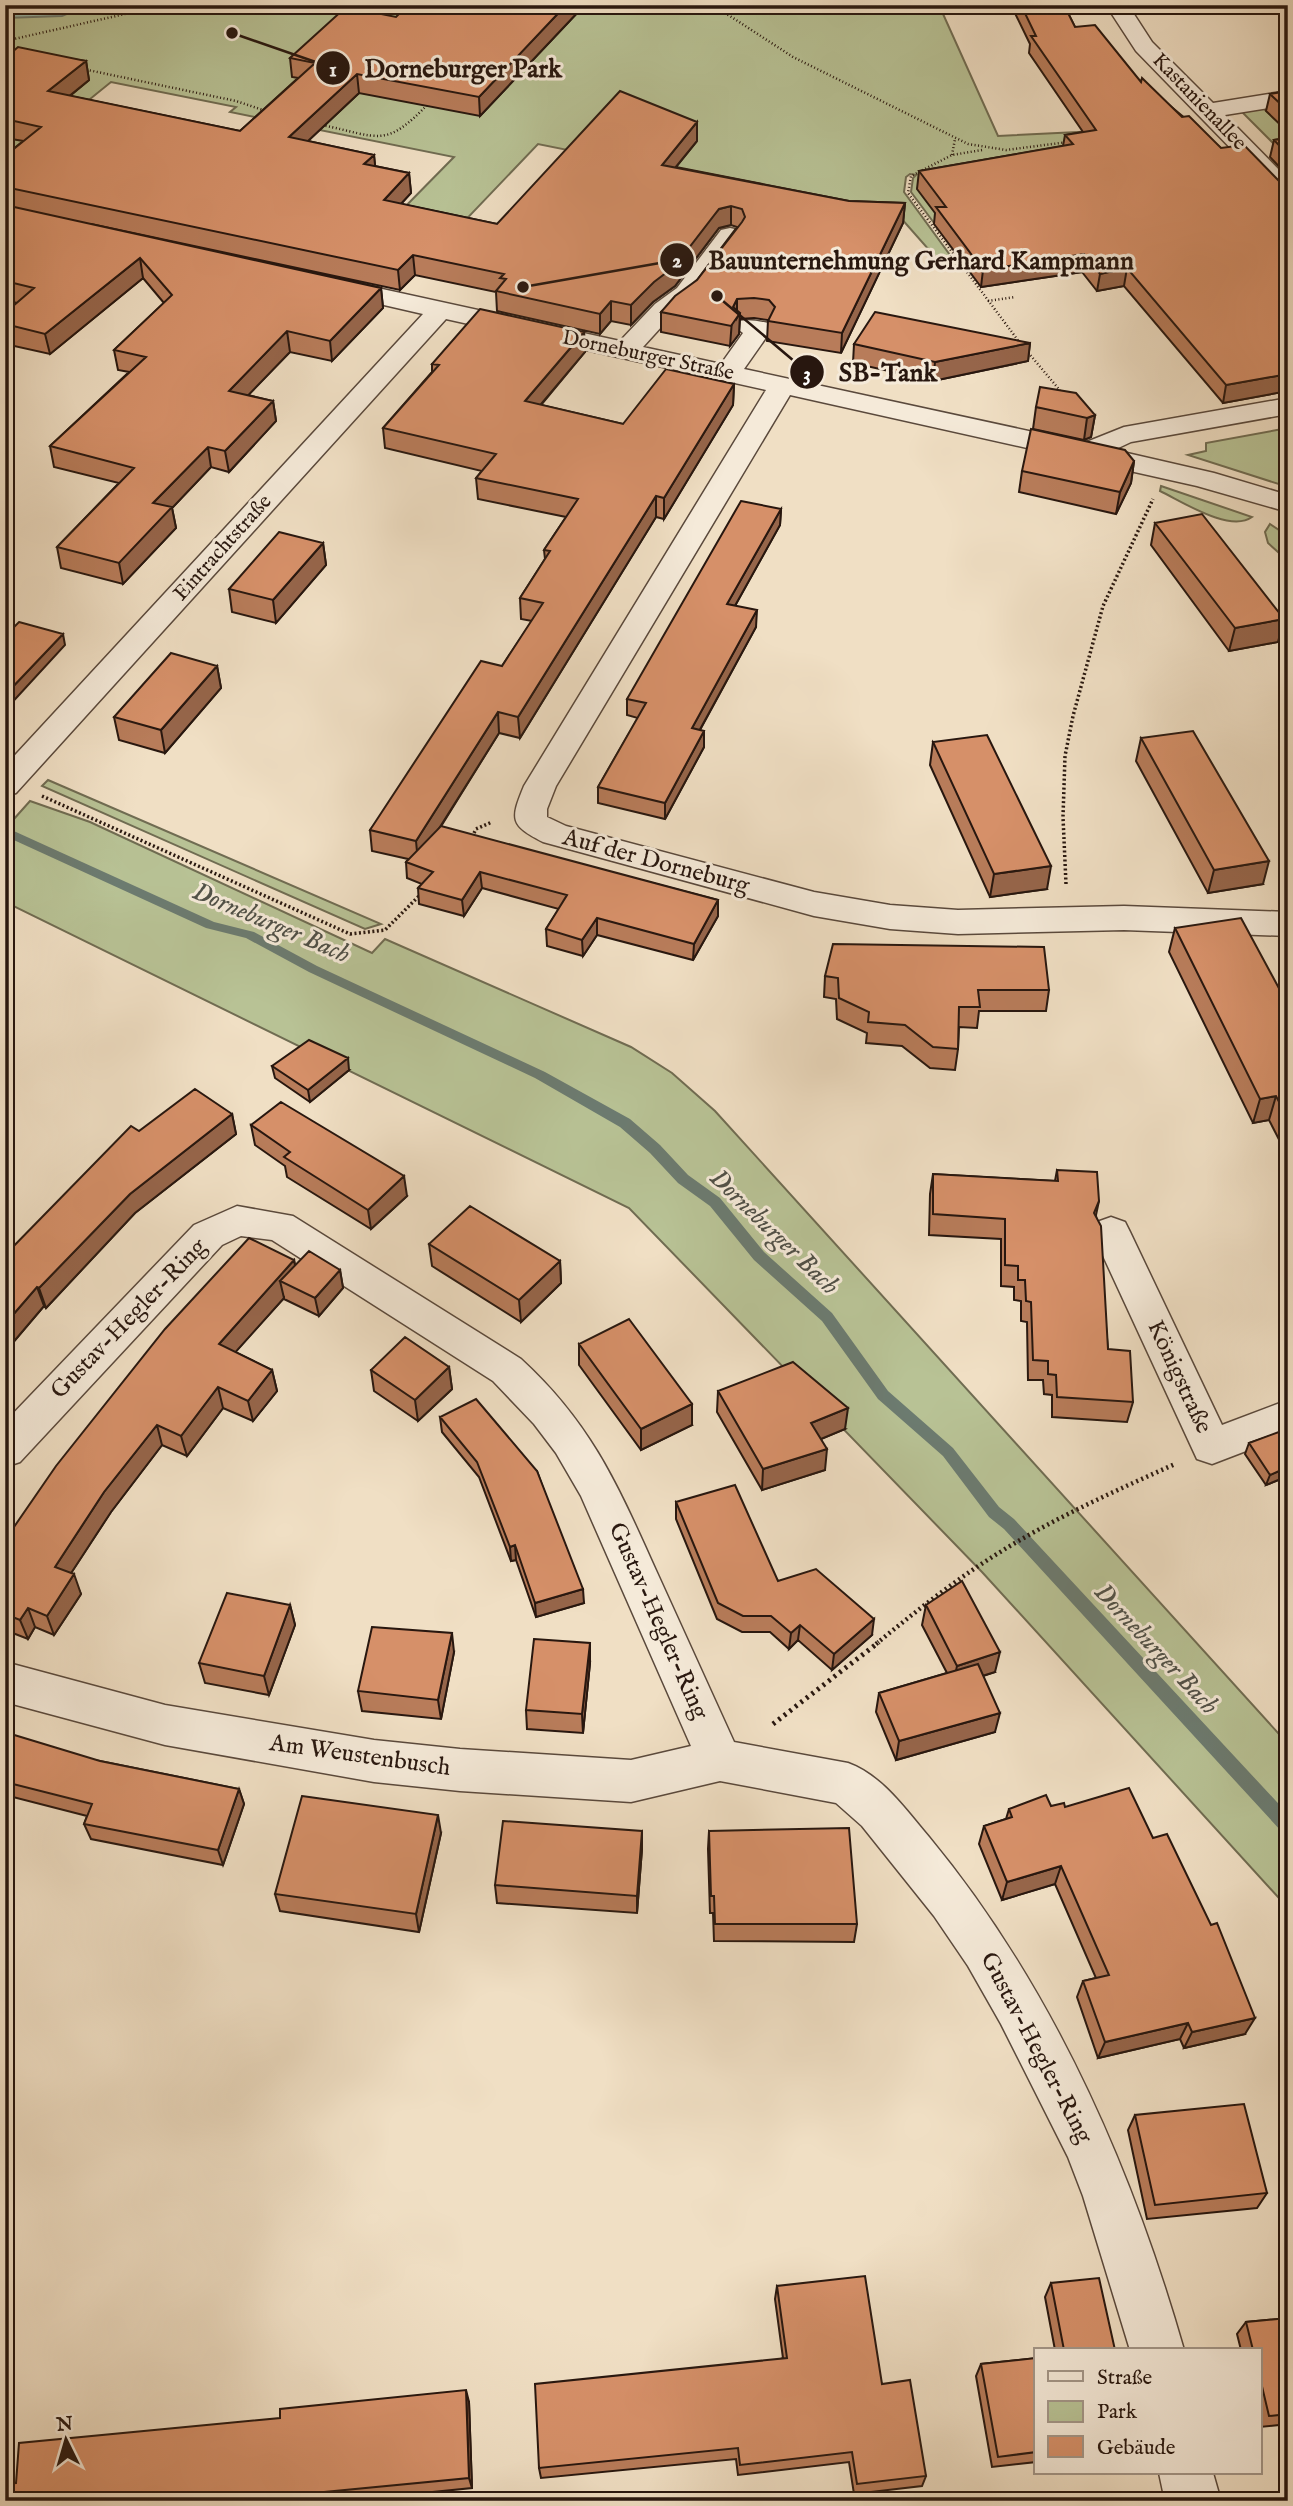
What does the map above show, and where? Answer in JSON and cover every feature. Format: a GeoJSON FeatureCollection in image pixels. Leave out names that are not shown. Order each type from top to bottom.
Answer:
{"type":"FeatureCollection","features":[{"type":"Feature","properties":{"kind":"street","name":"Kastanienallee"},"geometry":{"type":"LineString","coordinates":[[1117,5],[1144,46],[1288,193]]}},
{"type":"Feature","properties":{"kind":"street"},"geometry":{"type":"LineString","coordinates":[[1208,111],[1288,98]]}},
{"type":"Feature","properties":{"kind":"street"},"geometry":{"type":"LineString","coordinates":[[625,351],[686,293],[730,236]]}},
{"type":"Feature","properties":{"kind":"street","name":"Dorneburger Straße"},"geometry":{"type":"LineString","coordinates":[[305,280],[782,386],[1096,447],[1165,472],[1214,496],[1288,526]]}},
{"type":"Feature","properties":{"kind":"street","name":"Eintrachtstraße"},"geometry":{"type":"LineString","coordinates":[[7,784],[440,310]]}},
{"type":"Feature","properties":{"kind":"street"},"geometry":{"type":"LineString","coordinates":[[727,374],[759,329],[748,327]]}},
{"type":"Feature","properties":{"kind":"street"},"geometry":{"type":"LineString","coordinates":[[529,817],[540,786],[782,386]]}},
{"type":"Feature","properties":{"kind":"street","name":"Dorneburger Straße"},"geometry":{"type":"LineString","coordinates":[[1096,447],[1125,435],[1288,406]]}},
{"type":"Feature","properties":{"kind":"street","name":"Dorneburger Straße"},"geometry":{"type":"LineString","coordinates":[[1165,472],[1242,489],[1288,504]]}},
{"type":"Feature","properties":{"kind":"street","name":"Auf der Dorneburg"},"geometry":{"type":"LineString","coordinates":[[529,817],[536,827],[555,834],[838,909],[890,917],[958,922],[1178,919],[1288,924]]}},
{"type":"Feature","properties":{"kind":"street","name":"Gustav-Hegler-Ring"},"geometry":{"type":"LineString","coordinates":[[5,1450],[208,1235],[237,1221],[280,1226],[507,1370],[537,1397],[562,1425],[584,1459],[720,1760],[848,1784],[878,1811],[951,1900],[985,1951],[1018,2007],[1087,2142],[1108,2196],[1156,2348]]}},
{"type":"Feature","properties":{"kind":"street","name":"Königstraße"},"geometry":{"type":"LineString","coordinates":[[1111,1232],[1212,1447],[1288,1417]]}},
{"type":"Feature","properties":{"kind":"street","name":"Am Weustenbusch"},"geometry":{"type":"LineString","coordinates":[[5,1682],[166,1725],[288,1747],[423,1766],[631,1782],[720,1760]]}},
{"type":"Feature","properties":{"kind":"street"},"geometry":{"type":"LineString","coordinates":[[1186,2474],[1193,2501]]}},
{"type":"Feature","properties":{"kind":"path"},"geometry":{"type":"LineString","coordinates":[[5,41],[165,5]]}},
{"type":"Feature","properties":{"kind":"path"},"geometry":{"type":"LineString","coordinates":[[330,5],[353,9]]}},
{"type":"Feature","properties":{"kind":"path"},"geometry":{"type":"LineString","coordinates":[[363,12],[373,15],[383,5]]}},
{"type":"Feature","properties":{"kind":"path"},"geometry":{"type":"LineString","coordinates":[[713,5],[793,57],[955,139],[986,149]]}},
{"type":"Feature","properties":{"kind":"path"},"geometry":{"type":"LineString","coordinates":[[82,69],[236,102],[275,114]]}},
{"type":"Feature","properties":{"kind":"path"},"geometry":{"type":"LineString","coordinates":[[313,123],[378,136],[391,135],[400,131],[429,103]]}},
{"type":"Feature","properties":{"kind":"path"},"geometry":{"type":"LineString","coordinates":[[952,155],[955,139]]}},
{"type":"Feature","properties":{"kind":"path"},"geometry":{"type":"LineString","coordinates":[[1070,141],[952,155],[911,176],[908,193],[1089,430],[1096,447]]}},
{"type":"Feature","properties":{"kind":"path"},"geometry":{"type":"LineString","coordinates":[[988,301],[1014,296]]}},
{"type":"Feature","properties":{"kind":"path"},"geometry":{"type":"LineString","coordinates":[[1069,919],[1063,817],[1065,756],[1070,730],[1103,606],[1155,495],[1154,489],[1165,472]]}},
{"type":"Feature","properties":{"kind":"path"},"geometry":{"type":"LineString","coordinates":[[7,784],[350,934],[386,930],[424,891]]}},
{"type":"Feature","properties":{"kind":"path"},"geometry":{"type":"LineString","coordinates":[[469,840],[477,829],[488,823],[529,817]]}},
{"type":"Feature","properties":{"kind":"path"},"geometry":{"type":"LineString","coordinates":[[720,1760],[819,1692],[945,1589],[986,1561],[1055,1518],[1212,1447]]}},
{"type":"Feature","properties":{"kind":"green space"},"geometry":{"type":"Polygon","coordinates":[[[5,5],[939,5],[998,136],[1099,131],[1184,118],[918,188],[951,234],[943,235],[911,192],[916,175],[910,174],[906,177],[904,192],[958,266],[945,268],[900,217],[538,144],[457,229],[396,216],[454,157],[230,112],[236,107],[111,82],[5,168],[5,5]]]}},
{"type":"Feature","properties":{"kind":"green space"},"geometry":{"type":"Polygon","coordinates":[[[1263,108],[1288,132],[1288,155],[1241,111],[1263,108]]]}},
{"type":"Feature","properties":{"kind":"green space"},"geometry":{"type":"Polygon","coordinates":[[[1288,428],[1288,487],[1188,455],[1206,451],[1206,443],[1288,428]]]}},
{"type":"Feature","properties":{"kind":"green space"},"geometry":{"type":"Polygon","coordinates":[[[1161,486],[1252,517],[1243,521],[1219,519],[1160,491],[1161,486]]]}},
{"type":"Feature","properties":{"kind":"green space"},"geometry":{"type":"Polygon","coordinates":[[[1270,524],[1288,536],[1288,561],[1268,543],[1265,532],[1270,524]]]}},
{"type":"Feature","properties":{"kind":"green space"},"geometry":{"type":"Polygon","coordinates":[[[48,780],[381,924],[365,929],[42,786],[48,780]]]}},
{"type":"Feature","properties":{"kind":"green space"},"geometry":{"type":"Polygon","coordinates":[[[30,801],[90,822],[372,953],[385,939],[631,1047],[672,1073],[715,1111],[1288,1744],[1288,1908],[982,1572],[629,1208],[5,902],[5,829],[30,801]]]}},
{"type":"Feature","properties":{"kind":"water"},"geometry":{"type":"Polygon","coordinates":[[[5,5],[88,5],[62,16],[5,18],[5,5]]]}},
{"type":"Feature","properties":{"kind":"building"},"geometry":{"type":"Polygon","coordinates":[[[408,5],[566,5],[479,97],[357,74],[289,137],[374,155],[364,164],[409,173],[384,200],[497,224],[620,91],[697,122],[662,165],[849,201],[905,203],[842,333],[768,321],[775,307],[769,300],[754,298],[737,299],[733,307],[740,313],[731,326],[661,312],[675,296],[697,280],[742,222],[745,217],[742,209],[731,206],[719,209],[675,266],[631,305],[611,301],[600,314],[496,291],[506,279],[500,278],[504,274],[413,255],[398,270],[5,187],[5,156],[41,127],[5,119],[5,51],[11,53],[18,47],[86,61],[48,91],[240,131],[315,63],[290,58],[346,7],[396,17],[408,5]]]}},
{"type":"Feature","properties":{"kind":"building"},"geometry":{"type":"Polygon","coordinates":[[[1021,5],[1064,5],[1075,27],[1095,25],[1141,82],[1142,78],[1182,117],[1189,116],[1221,148],[1244,145],[1281,183],[1288,184],[1288,374],[1226,385],[1127,268],[1100,274],[1084,254],[983,270],[936,207],[946,207],[919,171],[1073,144],[1065,135],[1096,130],[1031,36],[1036,36],[1021,5]]]}},
{"type":"Feature","properties":{"kind":"building"},"geometry":{"type":"Polygon","coordinates":[[[1288,91],[1288,111],[1270,94],[1288,91]]]}},
{"type":"Feature","properties":{"kind":"building"},"geometry":{"type":"Polygon","coordinates":[[[1288,138],[1288,155],[1274,140],[1288,138]]]}},
{"type":"Feature","properties":{"kind":"building"},"geometry":{"type":"Polygon","coordinates":[[[5,205],[381,288],[330,341],[287,331],[229,391],[273,401],[225,451],[208,447],[153,503],[172,507],[119,563],[57,547],[134,468],[50,446],[146,357],[114,350],[172,295],[140,258],[45,334],[5,324],[5,313],[34,288],[5,281],[5,205]]]}},
{"type":"Feature","properties":{"kind":"building"},"geometry":{"type":"Polygon","coordinates":[[[480,309],[584,332],[525,401],[623,424],[666,369],[734,384],[664,498],[656,496],[518,717],[498,712],[416,841],[370,830],[481,661],[502,666],[543,603],[520,598],[550,551],[544,550],[578,499],[476,478],[496,454],[383,428],[439,365],[432,364],[480,309]]]}},
{"type":"Feature","properties":{"kind":"building"},"geometry":{"type":"Polygon","coordinates":[[[875,312],[1030,343],[935,362],[854,344],[875,312]]]}},
{"type":"Feature","properties":{"kind":"building"},"geometry":{"type":"Polygon","coordinates":[[[1040,387],[1076,393],[1095,415],[1087,418],[1036,407],[1040,387]]]}},
{"type":"Feature","properties":{"kind":"building"},"geometry":{"type":"Polygon","coordinates":[[[1031,429],[1125,450],[1134,461],[1120,492],[1022,471],[1031,429]]]}},
{"type":"Feature","properties":{"kind":"building"},"geometry":{"type":"Polygon","coordinates":[[[741,501],[781,509],[727,604],[757,610],[692,728],[704,731],[665,803],[598,787],[646,703],[627,699],[741,501]]]}},
{"type":"Feature","properties":{"kind":"building"},"geometry":{"type":"Polygon","coordinates":[[[1202,514],[1284,619],[1235,628],[1155,523],[1202,514]]]}},
{"type":"Feature","properties":{"kind":"building"},"geometry":{"type":"Polygon","coordinates":[[[279,532],[323,543],[273,600],[229,589],[279,532]]]}},
{"type":"Feature","properties":{"kind":"building"},"geometry":{"type":"Polygon","coordinates":[[[19,622],[63,634],[5,695],[5,628],[11,630],[19,622]]]}},
{"type":"Feature","properties":{"kind":"building"},"geometry":{"type":"Polygon","coordinates":[[[171,653],[217,666],[161,730],[114,717],[171,653]]]}},
{"type":"Feature","properties":{"kind":"building"},"geometry":{"type":"Polygon","coordinates":[[[1193,731],[1269,861],[1214,870],[1141,738],[1193,731]]]}},
{"type":"Feature","properties":{"kind":"building"},"geometry":{"type":"Polygon","coordinates":[[[987,735],[1051,866],[994,874],[933,742],[987,735]]]}},
{"type":"Feature","properties":{"kind":"building"},"geometry":{"type":"Polygon","coordinates":[[[441,826],[718,900],[694,944],[597,918],[582,940],[546,929],[567,895],[480,872],[462,900],[418,888],[433,872],[406,862],[441,826]]]}},
{"type":"Feature","properties":{"kind":"building"},"geometry":{"type":"Polygon","coordinates":[[[1241,918],[1288,1005],[1288,1119],[1276,1096],[1260,1099],[1175,928],[1241,918]]]}},
{"type":"Feature","properties":{"kind":"building"},"geometry":{"type":"Polygon","coordinates":[[[833,944],[1044,947],[1049,990],[978,990],[980,1007],[959,1007],[958,1049],[933,1047],[905,1025],[868,1022],[869,1012],[839,998],[838,978],[825,976],[833,944]]]}},
{"type":"Feature","properties":{"kind":"building"},"geometry":{"type":"Polygon","coordinates":[[[309,1040],[348,1058],[308,1090],[272,1066],[309,1040]]]}},
{"type":"Feature","properties":{"kind":"building"},"geometry":{"type":"Polygon","coordinates":[[[195,1089],[232,1114],[130,1194],[39,1288],[37,1287],[5,1324],[5,1255],[131,1126],[139,1131],[195,1089]]]}},
{"type":"Feature","properties":{"kind":"building"},"geometry":{"type":"Polygon","coordinates":[[[281,1102],[404,1176],[368,1210],[284,1157],[290,1152],[251,1125],[281,1102]]]}},
{"type":"Feature","properties":{"kind":"building"},"geometry":{"type":"Polygon","coordinates":[[[1057,1170],[1097,1172],[1099,1201],[1094,1213],[1101,1226],[1108,1349],[1130,1351],[1133,1402],[1057,1397],[1056,1375],[1048,1374],[1048,1361],[1033,1360],[1031,1302],[1026,1301],[1025,1280],[1018,1280],[1018,1266],[1005,1265],[1005,1219],[933,1214],[933,1174],[1058,1181],[1057,1170]]]}},
{"type":"Feature","properties":{"kind":"building"},"geometry":{"type":"Polygon","coordinates":[[[470,1206],[560,1261],[519,1300],[429,1244],[470,1206]]]}},
{"type":"Feature","properties":{"kind":"building"},"geometry":{"type":"Polygon","coordinates":[[[249,1238],[294,1260],[219,1344],[272,1370],[248,1401],[218,1387],[181,1436],[157,1425],[104,1492],[55,1567],[74,1574],[47,1616],[28,1608],[20,1620],[5,1614],[5,1540],[56,1466],[165,1329],[249,1238]]]}},
{"type":"Feature","properties":{"kind":"building"},"geometry":{"type":"Polygon","coordinates":[[[309,1251],[340,1270],[315,1298],[280,1281],[309,1251]]]}},
{"type":"Feature","properties":{"kind":"building"},"geometry":{"type":"Polygon","coordinates":[[[629,1319],[692,1404],[641,1429],[579,1344],[629,1319]]]}},
{"type":"Feature","properties":{"kind":"building"},"geometry":{"type":"Polygon","coordinates":[[[405,1337],[449,1367],[415,1400],[371,1370],[405,1337]]]}},
{"type":"Feature","properties":{"kind":"building"},"geometry":{"type":"Polygon","coordinates":[[[793,1362],[848,1408],[811,1423],[827,1449],[763,1469],[718,1391],[793,1362]]]}},
{"type":"Feature","properties":{"kind":"building"},"geometry":{"type":"Polygon","coordinates":[[[476,1399],[537,1471],[583,1589],[535,1603],[515,1545],[510,1547],[477,1462],[440,1417],[476,1399]]]}},
{"type":"Feature","properties":{"kind":"building"},"geometry":{"type":"Polygon","coordinates":[[[1287,1429],[1288,1467],[1270,1475],[1249,1443],[1287,1429]]]}},
{"type":"Feature","properties":{"kind":"building"},"geometry":{"type":"Polygon","coordinates":[[[735,1485],[778,1581],[816,1569],[874,1619],[834,1654],[800,1625],[791,1633],[771,1616],[743,1616],[718,1603],[676,1502],[735,1485]]]}},
{"type":"Feature","properties":{"kind":"building"},"geometry":{"type":"Polygon","coordinates":[[[962,1581],[1000,1652],[957,1666],[926,1605],[962,1581]]]}},
{"type":"Feature","properties":{"kind":"building"},"geometry":{"type":"Polygon","coordinates":[[[227,1593],[290,1605],[264,1676],[199,1663],[227,1593]]]}},
{"type":"Feature","properties":{"kind":"building"},"geometry":{"type":"Polygon","coordinates":[[[372,1627],[452,1633],[438,1700],[358,1691],[372,1627]]]}},
{"type":"Feature","properties":{"kind":"building"},"geometry":{"type":"Polygon","coordinates":[[[534,1639],[590,1643],[582,1714],[526,1710],[534,1639]]]}},
{"type":"Feature","properties":{"kind":"building"},"geometry":{"type":"Polygon","coordinates":[[[978,1664],[1000,1713],[899,1741],[879,1693],[978,1664]]]}},
{"type":"Feature","properties":{"kind":"building"},"geometry":{"type":"Polygon","coordinates":[[[11,1734],[100,1761],[239,1789],[218,1850],[84,1824],[92,1804],[5,1782],[5,1746],[11,1734]]]}},
{"type":"Feature","properties":{"kind":"building"},"geometry":{"type":"Polygon","coordinates":[[[1129,1788],[1153,1838],[1167,1834],[1211,1925],[1217,1923],[1255,2018],[1192,2032],[1188,2023],[1105,2042],[1083,1981],[1109,1975],[1061,1866],[1007,1882],[984,1826],[1012,1817],[1009,1809],[1046,1795],[1051,1806],[1064,1803],[1065,1807],[1129,1788]]]}},
{"type":"Feature","properties":{"kind":"building"},"geometry":{"type":"Polygon","coordinates":[[[302,1796],[438,1815],[416,1914],[275,1894],[302,1796]]]}},
{"type":"Feature","properties":{"kind":"building"},"geometry":{"type":"Polygon","coordinates":[[[503,1821],[642,1831],[637,1896],[495,1885],[503,1821]]]}},
{"type":"Feature","properties":{"kind":"building"},"geometry":{"type":"Polygon","coordinates":[[[849,1828],[857,1924],[715,1924],[714,1896],[711,1896],[709,1831],[849,1828]]]}},
{"type":"Feature","properties":{"kind":"building"},"geometry":{"type":"Polygon","coordinates":[[[1244,2104],[1267,2193],[1155,2205],[1135,2115],[1244,2104]]]}},
{"type":"Feature","properties":{"kind":"building"},"geometry":{"type":"Polygon","coordinates":[[[865,2276],[882,2384],[910,2380],[926,2476],[857,2484],[852,2452],[740,2465],[738,2448],[539,2468],[535,2384],[787,2358],[777,2286],[865,2276]]]}},
{"type":"Feature","properties":{"kind":"building"},"geometry":{"type":"Polygon","coordinates":[[[1099,2278],[1115,2348],[1064,2348],[1051,2283],[1099,2278]]]}},
{"type":"Feature","properties":{"kind":"building"},"geometry":{"type":"Polygon","coordinates":[[[1288,2318],[1288,2414],[1269,2416],[1262,2386],[1262,2348],[1252,2348],[1246,2322],[1288,2318]]]}},
{"type":"Feature","properties":{"kind":"building"},"geometry":{"type":"Polygon","coordinates":[[[1034,2358],[1034,2452],[998,2457],[981,2364],[1034,2358]]]}},
{"type":"Feature","properties":{"kind":"building"},"geometry":{"type":"Polygon","coordinates":[[[466,2390],[469,2478],[230,2501],[5,2501],[5,2484],[16,2483],[19,2443],[280,2418],[280,2409],[466,2390]]]}},
{"type":"Feature","properties":{"kind":"waterway","name":"Dorneburger Bach"},"geometry":{"type":"LineString","coordinates":[[5,831],[210,925],[250,935],[313,969],[540,1075],[625,1123],[655,1149],[683,1179],[715,1202],[759,1256],[827,1317],[883,1395],[948,1452],[994,1512],[1009,1524],[1288,1826]]}},
{"type":"Feature","properties":{"kind":"place","name":"Dorneburger Park"},"geometry":{"type":"Point","coordinates":[232,33]}},
{"type":"Feature","properties":{"kind":"place","name":"Bauunternehmung Gerhard Kampmann"},"geometry":{"type":"Point","coordinates":[523,287]}},
{"type":"Feature","properties":{"kind":"place","name":"SB-Tank"},"geometry":{"type":"Point","coordinates":[717,296]}}]}
